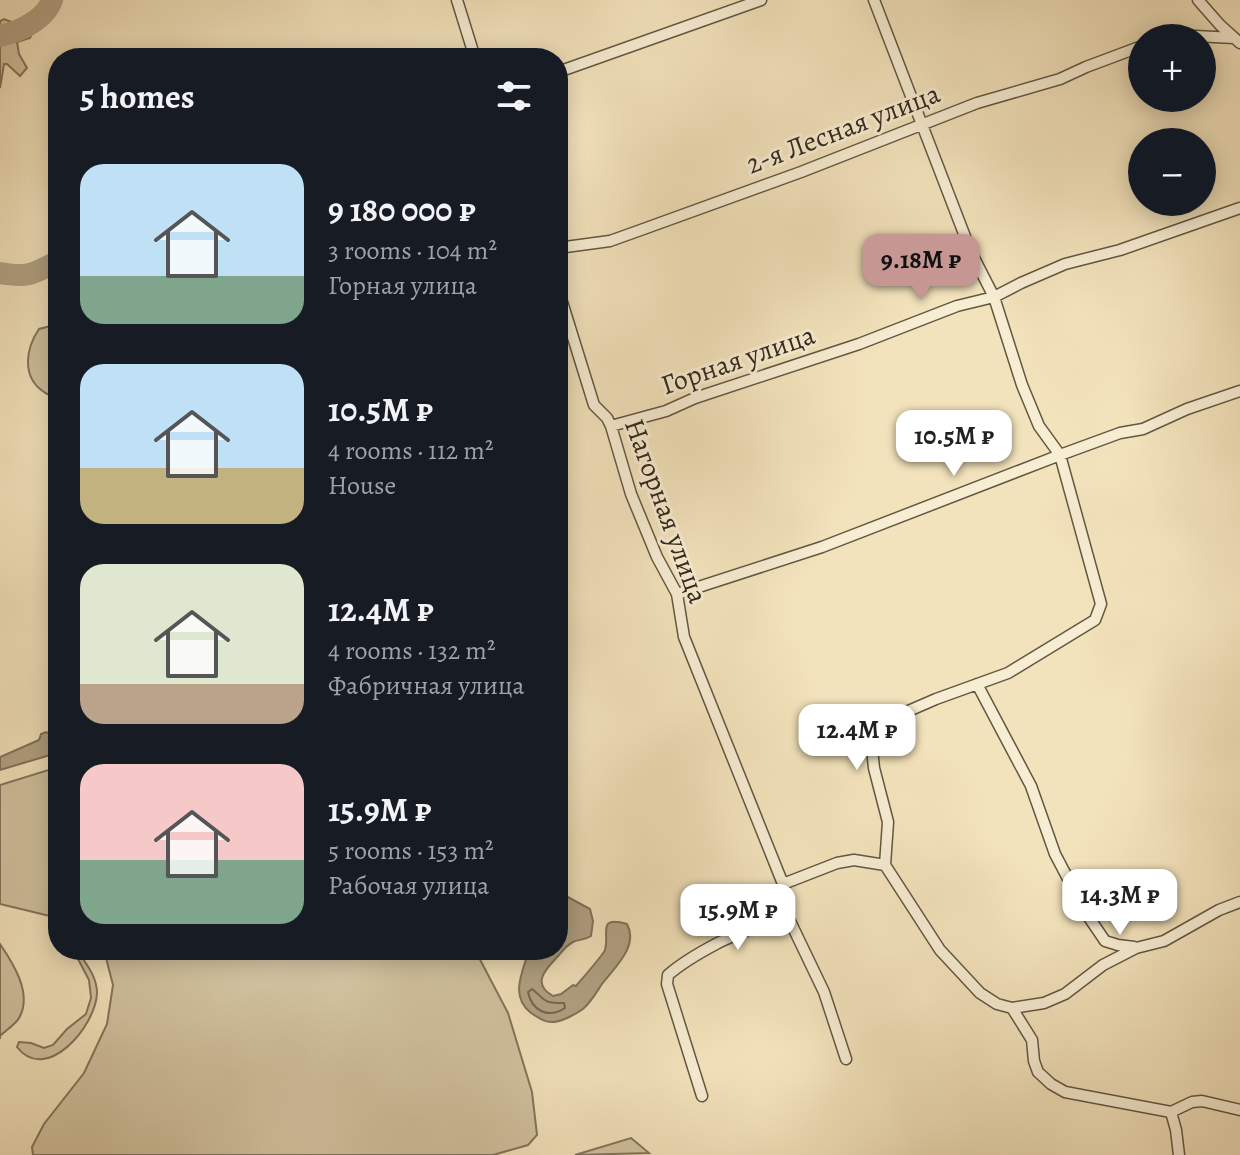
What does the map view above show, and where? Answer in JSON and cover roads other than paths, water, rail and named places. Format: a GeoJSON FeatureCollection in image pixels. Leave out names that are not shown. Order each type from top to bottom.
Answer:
{"type":"FeatureCollection","features":[{"type":"Feature","properties":{"kind":"street"},"geometry":{"type":"LineString","coordinates":[[457,0],[472,48]]}},
{"type":"Feature","properties":{"kind":"street"},"geometry":{"type":"LineString","coordinates":[[568,68],[761,0]]}},
{"type":"Feature","properties":{"kind":"street"},"geometry":{"type":"LineString","coordinates":[[874,0],[971,252],[994,297],[1022,385],[1039,426],[1060,455],[1101,604],[1095,620],[1008,673],[883,722],[871,739],[874,768],[888,822],[885,865],[940,950],[980,993],[997,1004],[1012,1008],[1044,1003],[1065,994],[1103,965],[1136,948],[1164,941],[1219,910],[1240,902]]}},
{"type":"Feature","properties":{"kind":"street"},"geometry":{"type":"LineString","coordinates":[[1198,0],[1237,40]]}},
{"type":"Feature","properties":{"kind":"street"},"geometry":{"type":"LineString","coordinates":[[1216,38],[1237,40]]}},
{"type":"Feature","properties":{"kind":"street","name":"2-я Лесная улица"},"geometry":{"type":"LineString","coordinates":[[568,247],[610,241],[977,103],[1060,79],[1128,52]]}},
{"type":"Feature","properties":{"kind":"street","name":"Горная улица"},"geometry":{"type":"LineString","coordinates":[[611,426],[666,411],[695,398],[859,344],[957,306],[994,297],[1065,264],[1120,250],[1240,208]]}},
{"type":"Feature","properties":{"kind":"street","name":"Нагорная улица"},"geometry":{"type":"LineString","coordinates":[[568,321],[594,405],[611,426],[631,494],[657,557],[677,594],[684,637],[783,884]]}},
{"type":"Feature","properties":{"kind":"street"},"geometry":{"type":"LineString","coordinates":[[677,594],[822,547],[1060,455],[1120,433],[1143,429],[1187,409],[1240,391]]}},
{"type":"Feature","properties":{"kind":"street"},"geometry":{"type":"LineString","coordinates":[[977,684],[1031,786],[1055,854],[1086,913],[1105,941],[1136,948]]}},
{"type":"Feature","properties":{"kind":"street"},"geometry":{"type":"LineString","coordinates":[[702,1096],[667,984],[668,975],[716,943],[756,925],[768,916],[783,884],[837,863],[854,860],[885,865]]}},
{"type":"Feature","properties":{"kind":"street"},"geometry":{"type":"LineString","coordinates":[[774,908],[788,917],[824,992],[846,1059]]}},
{"type":"Feature","properties":{"kind":"street"},"geometry":{"type":"LineString","coordinates":[[1012,1008],[1032,1040],[1038,1072],[1065,1092],[1171,1112],[1192,1102],[1202,1101],[1240,1110]]}},
{"type":"Feature","properties":{"kind":"street"},"geometry":{"type":"LineString","coordinates":[[1171,1112],[1179,1155]]}},
{"type":"Feature","properties":{"kind":"water"},"geometry":{"type":"Polygon","coordinates":[[[46,732],[48,756],[0,770],[0,757],[39,740],[41,734],[46,732]]]}},
{"type":"Feature","properties":{"kind":"water"},"geometry":{"type":"Polygon","coordinates":[[[568,897],[590,909],[593,921],[591,936],[568,945],[568,897]]]}},
{"type":"Feature","properties":{"kind":"water"},"geometry":{"type":"Polygon","coordinates":[[[608,924],[627,924],[630,940],[624,956],[586,1006],[569,1017],[551,1022],[531,1013],[521,999],[521,975],[526,960],[554,960],[542,981],[546,991],[553,996],[561,994],[576,986],[605,950],[608,924]]]}},
{"type":"Feature","properties":{"kind":"waterway"},"geometry":{"type":"LineString","coordinates":[[0,36],[31,24],[44,13],[52,0]]}},
{"type":"Feature","properties":{"kind":"waterway"},"geometry":{"type":"LineString","coordinates":[[0,273],[30,274],[48,266]]}}]}
